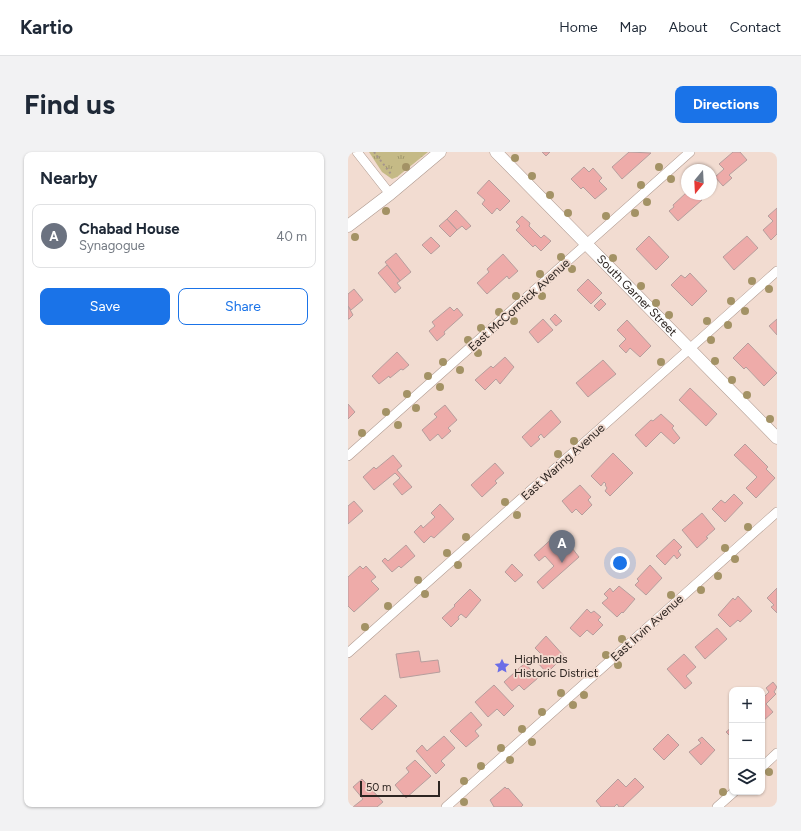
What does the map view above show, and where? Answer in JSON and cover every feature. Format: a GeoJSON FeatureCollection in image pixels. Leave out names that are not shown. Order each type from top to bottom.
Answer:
{"type":"FeatureCollection","features":[{"type":"Feature","properties":{"kind":"street"},"geometry":{"type":"LineString","coordinates":[[357,152],[390,194]]}},
{"type":"Feature","properties":{"kind":"street"},"geometry":{"type":"LineString","coordinates":[[348,226],[390,194],[440,152]]}},
{"type":"Feature","properties":{"kind":"street","name":"South Garner Street"},"geometry":{"type":"LineString","coordinates":[[496,152],[777,438]]}},
{"type":"Feature","properties":{"kind":"street","name":"East McCormick Avenue"},"geometry":{"type":"LineString","coordinates":[[348,456],[690,152]]}},
{"type":"Feature","properties":{"kind":"street","name":"East Waring Avenue"},"geometry":{"type":"LineString","coordinates":[[348,653],[777,271]]}},
{"type":"Feature","properties":{"kind":"street","name":"East Irvin Avenue"},"geometry":{"type":"LineString","coordinates":[[446,807],[777,512]]}},
{"type":"Feature","properties":{"kind":"street"},"geometry":{"type":"LineString","coordinates":[[765,764],[777,754]]}},
{"type":"Feature","properties":{"kind":"street"},"geometry":{"type":"LineString","coordinates":[[717,807],[731,795]]}},
{"type":"Feature","properties":{"kind":"path"},"geometry":{"type":"LineString","coordinates":[[374,152],[392,174]]}},
{"type":"Feature","properties":{"kind":"green space"},"geometry":{"type":"Polygon","coordinates":[[[369,152],[428,152],[397,177],[392,179],[382,172],[369,152]]]}},
{"type":"Feature","properties":{"kind":"building"},"geometry":{"type":"Polygon","coordinates":[[[542,152],[550,152],[546,156],[542,152]]]}},
{"type":"Feature","properties":{"kind":"building"},"geometry":{"type":"Polygon","coordinates":[[[629,152],[651,153],[622,179],[612,167],[629,152]]]}},
{"type":"Feature","properties":{"kind":"building"},"geometry":{"type":"Polygon","coordinates":[[[733,152],[740,152],[747,160],[729,175],[732,178],[723,186],[717,179],[717,175],[724,169],[719,164],[733,152]]]}},
{"type":"Feature","properties":{"kind":"building"},"geometry":{"type":"Polygon","coordinates":[[[584,167],[589,172],[593,168],[602,178],[599,181],[607,189],[595,199],[583,187],[581,189],[571,179],[584,167]]]}},
{"type":"Feature","properties":{"kind":"building"},"geometry":{"type":"Polygon","coordinates":[[[489,180],[510,201],[500,211],[497,208],[492,214],[482,204],[485,200],[477,193],[489,180]]]}},
{"type":"Feature","properties":{"kind":"building"},"geometry":{"type":"Polygon","coordinates":[[[681,198],[681,200],[702,200],[678,221],[669,211],[674,207],[673,205],[681,198]]]}},
{"type":"Feature","properties":{"kind":"building"},"geometry":{"type":"Polygon","coordinates":[[[777,208],[777,234],[771,240],[763,230],[773,221],[768,216],[777,208]]]}},
{"type":"Feature","properties":{"kind":"building"},"geometry":{"type":"Polygon","coordinates":[[[456,210],[471,226],[466,230],[462,226],[457,230],[447,219],[456,210]]]}},
{"type":"Feature","properties":{"kind":"building"},"geometry":{"type":"Polygon","coordinates":[[[522,216],[530,223],[529,226],[541,238],[544,235],[551,241],[541,251],[535,245],[533,247],[516,230],[520,226],[516,222],[522,216]]]}},
{"type":"Feature","properties":{"kind":"building"},"geometry":{"type":"Polygon","coordinates":[[[447,219],[457,230],[450,237],[439,226],[447,219]]]}},
{"type":"Feature","properties":{"kind":"building"},"geometry":{"type":"Polygon","coordinates":[[[649,236],[669,257],[656,270],[636,249],[649,236]]]}},
{"type":"Feature","properties":{"kind":"building"},"geometry":{"type":"Polygon","coordinates":[[[747,236],[758,248],[734,270],[723,257],[747,236]]]}},
{"type":"Feature","properties":{"kind":"building"},"geometry":{"type":"Polygon","coordinates":[[[431,237],[440,246],[431,254],[422,245],[431,237]]]}},
{"type":"Feature","properties":{"kind":"building"},"geometry":{"type":"Polygon","coordinates":[[[396,253],[411,272],[400,281],[385,262],[396,253]]]}},
{"type":"Feature","properties":{"kind":"building"},"geometry":{"type":"Polygon","coordinates":[[[503,254],[518,271],[509,279],[507,276],[487,294],[477,283],[489,272],[487,269],[503,254]]]}},
{"type":"Feature","properties":{"kind":"building"},"geometry":{"type":"Polygon","coordinates":[[[387,265],[400,281],[397,283],[401,288],[395,293],[378,273],[387,265]]]}},
{"type":"Feature","properties":{"kind":"building"},"geometry":{"type":"Polygon","coordinates":[[[690,273],[707,291],[692,306],[671,285],[681,275],[685,278],[690,273]]]}},
{"type":"Feature","properties":{"kind":"building"},"geometry":{"type":"Polygon","coordinates":[[[588,279],[602,293],[591,304],[577,290],[588,279]]]}},
{"type":"Feature","properties":{"kind":"building"},"geometry":{"type":"Polygon","coordinates":[[[354,289],[363,300],[351,310],[348,306],[348,294],[354,289]]]}},
{"type":"Feature","properties":{"kind":"building"},"geometry":{"type":"Polygon","coordinates":[[[601,299],[606,304],[599,311],[594,306],[601,299]]]}},
{"type":"Feature","properties":{"kind":"building"},"geometry":{"type":"Polygon","coordinates":[[[348,306],[353,315],[349,319],[348,319],[348,306]]]}},
{"type":"Feature","properties":{"kind":"building"},"geometry":{"type":"Polygon","coordinates":[[[450,307],[454,311],[457,308],[463,315],[444,332],[445,334],[437,341],[429,331],[435,326],[432,322],[450,307]]]}},
{"type":"Feature","properties":{"kind":"building"},"geometry":{"type":"Polygon","coordinates":[[[555,314],[562,321],[556,326],[550,319],[555,314]]]}},
{"type":"Feature","properties":{"kind":"building"},"geometry":{"type":"Polygon","coordinates":[[[543,319],[553,330],[538,343],[529,332],[543,319]]]}},
{"type":"Feature","properties":{"kind":"building"},"geometry":{"type":"Polygon","coordinates":[[[777,319],[777,335],[769,326],[777,319]]]}},
{"type":"Feature","properties":{"kind":"building"},"geometry":{"type":"Polygon","coordinates":[[[627,320],[651,346],[640,357],[630,348],[626,353],[619,346],[626,339],[617,330],[627,320]]]}},
{"type":"Feature","properties":{"kind":"building"},"geometry":{"type":"Polygon","coordinates":[[[748,343],[777,373],[764,386],[746,367],[744,369],[733,358],[748,343]]]}},
{"type":"Feature","properties":{"kind":"building"},"geometry":{"type":"Polygon","coordinates":[[[397,352],[409,365],[403,370],[401,369],[390,378],[389,376],[379,384],[372,376],[397,352]]]}},
{"type":"Feature","properties":{"kind":"building"},"geometry":{"type":"Polygon","coordinates":[[[505,357],[514,367],[500,384],[496,379],[485,390],[475,380],[491,366],[493,368],[505,357]]]}},
{"type":"Feature","properties":{"kind":"building"},"geometry":{"type":"Polygon","coordinates":[[[603,360],[616,374],[588,397],[576,383],[603,360]]]}},
{"type":"Feature","properties":{"kind":"building"},"geometry":{"type":"Polygon","coordinates":[[[690,388],[717,414],[706,426],[679,400],[690,388]]]}},
{"type":"Feature","properties":{"kind":"building"},"geometry":{"type":"Polygon","coordinates":[[[348,404],[355,412],[348,419],[348,404]]]}},
{"type":"Feature","properties":{"kind":"building"},"geometry":{"type":"Polygon","coordinates":[[[445,405],[457,420],[448,428],[451,431],[442,439],[438,434],[430,441],[422,430],[437,417],[434,414],[445,405]]]}},
{"type":"Feature","properties":{"kind":"building"},"geometry":{"type":"Polygon","coordinates":[[[551,410],[561,422],[544,438],[541,434],[538,437],[540,439],[531,447],[522,437],[551,410]]]}},
{"type":"Feature","properties":{"kind":"building"},"geometry":{"type":"Polygon","coordinates":[[[661,414],[674,426],[672,428],[680,438],[674,444],[661,432],[646,447],[635,435],[651,420],[653,421],[661,414]]]}},
{"type":"Feature","properties":{"kind":"building"},"geometry":{"type":"Polygon","coordinates":[[[745,444],[768,467],[766,469],[775,478],[756,498],[746,488],[757,477],[734,455],[745,444]]]}},
{"type":"Feature","properties":{"kind":"building"},"geometry":{"type":"Polygon","coordinates":[[[613,453],[633,473],[610,496],[605,491],[607,488],[605,485],[606,484],[604,482],[601,486],[591,476],[613,453]]]}},
{"type":"Feature","properties":{"kind":"building"},"geometry":{"type":"Polygon","coordinates":[[[393,455],[402,466],[397,470],[412,487],[402,495],[393,484],[400,478],[395,473],[374,490],[363,477],[374,467],[376,469],[393,455]]]}},
{"type":"Feature","properties":{"kind":"building"},"geometry":{"type":"Polygon","coordinates":[[[495,463],[504,473],[495,481],[497,483],[482,497],[471,485],[495,463]]]}},
{"type":"Feature","properties":{"kind":"building"},"geometry":{"type":"Polygon","coordinates":[[[580,485],[591,497],[588,500],[592,505],[582,515],[576,509],[572,513],[562,501],[580,485]]]}},
{"type":"Feature","properties":{"kind":"building"},"geometry":{"type":"Polygon","coordinates":[[[734,494],[743,503],[725,522],[712,509],[721,500],[725,503],[734,494]]]}},
{"type":"Feature","properties":{"kind":"building"},"geometry":{"type":"Polygon","coordinates":[[[354,501],[363,511],[348,524],[348,506],[354,501]]]}},
{"type":"Feature","properties":{"kind":"building"},"geometry":{"type":"Polygon","coordinates":[[[440,504],[454,519],[434,538],[431,536],[424,543],[414,532],[421,525],[423,528],[435,517],[431,513],[440,504]]]}},
{"type":"Feature","properties":{"kind":"building"},"geometry":{"type":"Polygon","coordinates":[[[702,513],[715,529],[697,548],[682,530],[702,513]]]}},
{"type":"Feature","properties":{"kind":"building"},"geometry":{"type":"Polygon","coordinates":[[[557,534],[567,545],[562,549],[566,553],[572,548],[579,557],[543,589],[537,582],[554,566],[545,556],[539,561],[534,555],[557,534]]]}},
{"type":"Feature","properties":{"kind":"building"},"geometry":{"type":"Polygon","coordinates":[[[674,539],[682,547],[678,551],[681,555],[677,559],[674,555],[665,565],[656,556],[674,539]]]}},
{"type":"Feature","properties":{"kind":"building"},"geometry":{"type":"Polygon","coordinates":[[[406,545],[415,556],[401,568],[399,566],[392,572],[382,561],[385,558],[388,561],[406,545]]]}},
{"type":"Feature","properties":{"kind":"building"},"geometry":{"type":"Polygon","coordinates":[[[512,564],[523,575],[515,582],[505,572],[512,564]]]}},
{"type":"Feature","properties":{"kind":"building"},"geometry":{"type":"Polygon","coordinates":[[[650,565],[662,578],[646,595],[635,585],[639,581],[637,579],[650,565]]]}},
{"type":"Feature","properties":{"kind":"building"},"geometry":{"type":"Polygon","coordinates":[[[360,566],[363,569],[366,566],[376,577],[371,581],[379,589],[354,612],[348,606],[348,577],[360,566]]]}},
{"type":"Feature","properties":{"kind":"building"},"geometry":{"type":"Polygon","coordinates":[[[619,586],[635,599],[623,613],[622,612],[617,617],[602,603],[608,598],[604,594],[610,588],[613,592],[619,586]]]}},
{"type":"Feature","properties":{"kind":"building"},"geometry":{"type":"Polygon","coordinates":[[[777,588],[777,613],[771,607],[774,605],[767,598],[777,588]]]}},
{"type":"Feature","properties":{"kind":"building"},"geometry":{"type":"Polygon","coordinates":[[[470,589],[481,600],[466,618],[461,614],[458,617],[459,619],[451,627],[442,618],[470,589]]]}},
{"type":"Feature","properties":{"kind":"building"},"geometry":{"type":"Polygon","coordinates":[[[738,596],[752,611],[740,622],[738,620],[730,627],[718,615],[733,598],[735,600],[738,596]]]}},
{"type":"Feature","properties":{"kind":"building"},"geometry":{"type":"Polygon","coordinates":[[[587,609],[591,613],[594,611],[601,617],[598,620],[603,625],[593,635],[587,630],[580,637],[570,628],[587,609]]]}},
{"type":"Feature","properties":{"kind":"building"},"geometry":{"type":"Polygon","coordinates":[[[717,628],[727,639],[705,659],[695,647],[717,628]]]}},
{"type":"Feature","properties":{"kind":"building"},"geometry":{"type":"Polygon","coordinates":[[[546,636],[564,656],[547,673],[536,661],[542,655],[535,648],[546,636]]]}},
{"type":"Feature","properties":{"kind":"building"},"geometry":{"type":"Polygon","coordinates":[[[419,651],[421,662],[438,660],[440,672],[400,678],[396,654],[419,651]]]}},
{"type":"Feature","properties":{"kind":"building"},"geometry":{"type":"Polygon","coordinates":[[[684,654],[696,667],[686,676],[692,683],[685,689],[667,669],[684,654]]]}},
{"type":"Feature","properties":{"kind":"building"},"geometry":{"type":"Polygon","coordinates":[[[525,663],[538,678],[524,690],[519,685],[512,691],[504,682],[525,663]]]}},
{"type":"Feature","properties":{"kind":"building"},"geometry":{"type":"Polygon","coordinates":[[[773,682],[777,687],[774,692],[776,694],[766,704],[773,712],[765,719],[765,696],[769,692],[766,688],[773,682]]]}},
{"type":"Feature","properties":{"kind":"building"},"geometry":{"type":"Polygon","coordinates":[[[494,685],[514,706],[504,716],[497,709],[488,717],[475,702],[494,685]]]}},
{"type":"Feature","properties":{"kind":"building"},"geometry":{"type":"Polygon","coordinates":[[[385,695],[397,706],[372,730],[360,719],[385,695]]]}},
{"type":"Feature","properties":{"kind":"building"},"geometry":{"type":"Polygon","coordinates":[[[471,712],[482,725],[475,731],[479,736],[466,747],[450,731],[471,712]]]}},
{"type":"Feature","properties":{"kind":"building"},"geometry":{"type":"Polygon","coordinates":[[[668,734],[679,745],[664,760],[653,749],[668,734]]]}},
{"type":"Feature","properties":{"kind":"building"},"geometry":{"type":"Polygon","coordinates":[[[444,736],[455,748],[441,761],[445,765],[436,774],[416,751],[422,745],[427,751],[444,736]]]}},
{"type":"Feature","properties":{"kind":"building"},"geometry":{"type":"Polygon","coordinates":[[[702,737],[715,750],[701,765],[689,752],[701,743],[698,740],[702,737]]]}},
{"type":"Feature","properties":{"kind":"building"},"geometry":{"type":"Polygon","coordinates":[[[415,760],[431,776],[406,798],[395,785],[409,772],[406,768],[415,760]]]}},
{"type":"Feature","properties":{"kind":"building"},"geometry":{"type":"Polygon","coordinates":[[[635,778],[644,787],[623,807],[619,807],[617,804],[614,807],[601,807],[596,801],[618,779],[626,787],[635,778]]]}},
{"type":"Feature","properties":{"kind":"building"},"geometry":{"type":"Polygon","coordinates":[[[362,779],[383,802],[377,807],[353,807],[363,799],[353,787],[362,779]]]}},
{"type":"Feature","properties":{"kind":"building"},"geometry":{"type":"Polygon","coordinates":[[[505,787],[507,789],[508,788],[523,805],[521,807],[494,807],[490,800],[505,787]]]}},
{"type":"Feature","properties":{"kind":"place","name":"Chabad House"},"geometry":{"type":"Point","coordinates":[562,563]}},
{"type":"Feature","properties":{"kind":"place","name":"Highlands Historic District"},"geometry":{"type":"Point","coordinates":[502,666]}}]}
